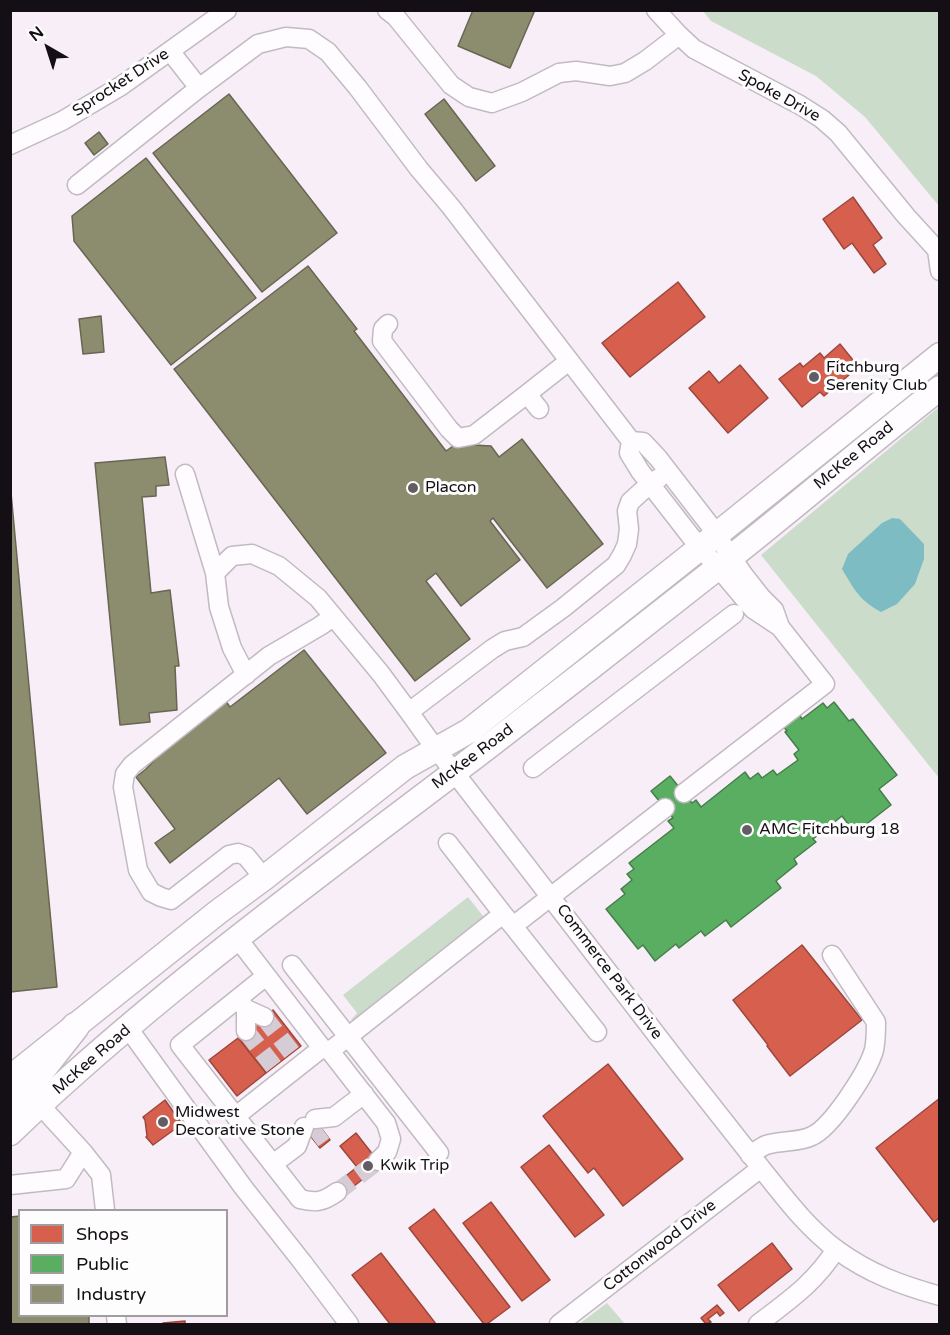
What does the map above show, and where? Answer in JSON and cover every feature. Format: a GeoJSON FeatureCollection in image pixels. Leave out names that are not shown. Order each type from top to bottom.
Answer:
{"type":"FeatureCollection","features":[{"type":"Feature","properties":{"kind":"highway"},"geometry":{"type":"LineString","coordinates":[[10,1102],[34,1079],[75,1027]]}},
{"type":"Feature","properties":{"kind":"main road","name":"McKee Road"},"geometry":{"type":"LineString","coordinates":[[10,1078],[204,922],[405,767],[469,731],[939,355]]}},
{"type":"Feature","properties":{"kind":"main road","name":"McKee Road"},"geometry":{"type":"LineString","coordinates":[[10,1133],[179,986],[724,562],[939,388]]}},
{"type":"Feature","properties":{"kind":"main road"},"geometry":{"type":"LineString","coordinates":[[238,939],[235,929],[236,922],[264,878]]}},
{"type":"Feature","properties":{"kind":"main road"},"geometry":{"type":"LineString","coordinates":[[179,986],[211,944],[213,935],[204,922]]}},
{"type":"Feature","properties":{"kind":"street","name":"Sprocket Drive"},"geometry":{"type":"LineString","coordinates":[[10,145],[62,121],[121,86],[227,10]]}},
{"type":"Feature","properties":{"kind":"street"},"geometry":{"type":"LineString","coordinates":[[387,10],[396,17],[451,85],[469,98],[492,103],[522,92],[559,73],[576,71],[610,76],[625,73],[679,35]]}},
{"type":"Feature","properties":{"kind":"street","name":"Spoke Drive"},"geometry":{"type":"LineString","coordinates":[[656,10],[694,49],[822,118],[838,133],[906,216],[938,250],[939,271]]}},
{"type":"Feature","properties":{"kind":"street"},"geometry":{"type":"LineString","coordinates":[[77,186],[258,44],[286,37],[309,39],[328,52],[631,441],[629,453],[650,485],[708,542],[724,562],[753,609],[780,627],[825,684],[684,793]]}},
{"type":"Feature","properties":{"kind":"street"},"geometry":{"type":"LineString","coordinates":[[170,51],[199,88]]}},
{"type":"Feature","properties":{"kind":"street"},"geometry":{"type":"LineString","coordinates":[[388,324],[383,329],[382,341],[458,438],[474,435],[569,361]]}},
{"type":"Feature","properties":{"kind":"street"},"geometry":{"type":"LineString","coordinates":[[527,394],[538,409]]}},
{"type":"Feature","properties":{"kind":"street"},"geometry":{"type":"LineString","coordinates":[[631,441],[643,442],[668,471],[708,542]]}},
{"type":"Feature","properties":{"kind":"street"},"geometry":{"type":"LineString","coordinates":[[409,712],[492,649],[505,641],[523,637],[532,631],[615,565],[627,544],[629,529],[627,511],[630,502],[668,471]]}},
{"type":"Feature","properties":{"kind":"street"},"geometry":{"type":"LineString","coordinates":[[185,474],[215,573],[219,608],[231,648],[246,675]]}},
{"type":"Feature","properties":{"kind":"street","name":"Commerce Park Drive"},"geometry":{"type":"LineString","coordinates":[[215,573],[232,556],[252,554],[279,566],[318,598],[409,712],[794,1210],[836,1249],[888,1280],[939,1296]]}},
{"type":"Feature","properties":{"kind":"street"},"geometry":{"type":"LineString","coordinates":[[533,768],[734,614]]}},
{"type":"Feature","properties":{"kind":"street"},"geometry":{"type":"LineString","coordinates":[[264,878],[246,856],[238,853],[229,855],[171,900],[151,892],[138,870],[123,787],[125,774],[132,765],[269,656],[333,616]]}},
{"type":"Feature","properties":{"kind":"street"},"geometry":{"type":"LineString","coordinates":[[236,1116],[278,1073],[297,1058],[326,1049],[348,1037],[508,920],[551,897],[665,808]]}},
{"type":"Feature","properties":{"kind":"street"},"geometry":{"type":"LineString","coordinates":[[448,843],[597,1032]]}},
{"type":"Feature","properties":{"kind":"street"},"geometry":{"type":"LineString","coordinates":[[238,939],[386,1123],[391,1139],[387,1152],[378,1161]]}},
{"type":"Feature","properties":{"kind":"street","name":"Cottonwood Drive"},"geometry":{"type":"LineString","coordinates":[[559,1324],[756,1161],[765,1145],[811,1137],[833,1118],[861,1078],[874,1051],[876,1022],[832,955]]}},
{"type":"Feature","properties":{"kind":"street"},"geometry":{"type":"LineString","coordinates":[[292,965],[439,1153]]}},
{"type":"Feature","properties":{"kind":"street"},"geometry":{"type":"LineString","coordinates":[[266,976],[242,1004],[180,1045],[300,1199],[313,1202],[327,1199],[337,1192]]}},
{"type":"Feature","properties":{"kind":"street"},"geometry":{"type":"LineString","coordinates":[[242,1004],[264,1017]]}},
{"type":"Feature","properties":{"kind":"street"},"geometry":{"type":"LineString","coordinates":[[242,1004],[246,1031]]}},
{"type":"Feature","properties":{"kind":"street"},"geometry":{"type":"LineString","coordinates":[[129,1028],[243,1187],[349,1324]]}},
{"type":"Feature","properties":{"kind":"street"},"geometry":{"type":"LineString","coordinates":[[273,1164],[314,1130],[364,1094]]}},
{"type":"Feature","properties":{"kind":"street"},"geometry":{"type":"LineString","coordinates":[[40,1105],[101,1175],[105,1209]]}},
{"type":"Feature","properties":{"kind":"street"},"geometry":{"type":"LineString","coordinates":[[10,1185],[66,1179],[83,1152]]}},
{"type":"Feature","properties":{"kind":"street"},"geometry":{"type":"LineString","coordinates":[[758,1324],[801,1291],[825,1267],[836,1249]]}},
{"type":"Feature","properties":{"kind":"green space"},"geometry":{"type":"Polygon","coordinates":[[[703,11],[939,11],[939,206],[865,117],[816,76],[711,21],[703,11]]]}},
{"type":"Feature","properties":{"kind":"green space"},"geometry":{"type":"Polygon","coordinates":[[[939,407],[939,778],[761,555],[939,407]]]}},
{"type":"Feature","properties":{"kind":"green space"},"geometry":{"type":"Polygon","coordinates":[[[468,897],[483,916],[491,910],[492,912],[358,1020],[351,1020],[357,1013],[343,995],[468,897]]]}},
{"type":"Feature","properties":{"kind":"green space"},"geometry":{"type":"Polygon","coordinates":[[[607,1303],[625,1324],[579,1324],[607,1303]]]}},
{"type":"Feature","properties":{"kind":"water"},"geometry":{"type":"Polygon","coordinates":[[[892,518],[900,519],[924,544],[924,559],[915,584],[897,604],[881,612],[862,598],[842,569],[848,554],[882,523],[892,518]]]}},
{"type":"Feature","properties":{"kind":"building: Shops"},"geometry":{"type":"Polygon","coordinates":[[[853,197],[882,238],[873,245],[886,264],[874,273],[852,243],[844,249],[823,219],[853,197]]]}},
{"type":"Feature","properties":{"kind":"building: Shops"},"geometry":{"type":"Polygon","coordinates":[[[678,282],[705,317],[630,377],[602,343],[678,282]]]}},
{"type":"Feature","properties":{"kind":"building: Shops","name":"Fitchburg Serenity Club"},"geometry":{"type":"Polygon","coordinates":[[[840,344],[857,365],[847,373],[849,375],[824,396],[820,392],[802,407],[779,379],[800,363],[803,367],[820,353],[824,358],[840,344]]]}},
{"type":"Feature","properties":{"kind":"building: Shops"},"geometry":{"type":"Polygon","coordinates":[[[740,365],[768,398],[728,433],[689,388],[709,371],[719,383],[740,365]]]}},
{"type":"Feature","properties":{"kind":"building: Shops"},"geometry":{"type":"Polygon","coordinates":[[[802,945],[862,1020],[790,1076],[733,1000],[802,945]]]}},
{"type":"Feature","properties":{"kind":"building: Shops"},"geometry":{"type":"Polygon","coordinates":[[[273,1010],[301,1046],[266,1073],[238,1038],[273,1010]]]}},
{"type":"Feature","properties":{"kind":"building: Shops"},"geometry":{"type":"Polygon","coordinates":[[[238,1038],[266,1073],[237,1096],[209,1060],[238,1038]]]}},
{"type":"Feature","properties":{"kind":"building: Shops"},"geometry":{"type":"Polygon","coordinates":[[[608,1064],[683,1159],[623,1206],[594,1168],[588,1173],[543,1116],[608,1064]]]}},
{"type":"Feature","properties":{"kind":"building: Shops"},"geometry":{"type":"Polygon","coordinates":[[[940,1098],[940,1217],[934,1222],[876,1148],[940,1098]]]}},
{"type":"Feature","properties":{"kind":"building: Shops","name":"Midwest Decorative Stone"},"geometry":{"type":"Polygon","coordinates":[[[165,1100],[182,1124],[153,1145],[146,1137],[143,1117],[165,1100]]]}},
{"type":"Feature","properties":{"kind":"building: Shops"},"geometry":{"type":"Polygon","coordinates":[[[313,1117],[330,1140],[320,1148],[302,1125],[313,1117]]]}},
{"type":"Feature","properties":{"kind":"building: Shops","name":"Kwik Trip"},"geometry":{"type":"Polygon","coordinates":[[[356,1133],[381,1165],[340,1197],[332,1187],[357,1167],[340,1146],[356,1133]]]}},
{"type":"Feature","properties":{"kind":"building: Shops"},"geometry":{"type":"Polygon","coordinates":[[[549,1145],[604,1215],[575,1237],[521,1167],[549,1145]]]}},
{"type":"Feature","properties":{"kind":"building: Shops"},"geometry":{"type":"Polygon","coordinates":[[[491,1202],[550,1280],[522,1301],[463,1223],[491,1202]]]}},
{"type":"Feature","properties":{"kind":"building: Shops"},"geometry":{"type":"Polygon","coordinates":[[[434,1209],[510,1307],[487,1324],[484,1324],[409,1228],[434,1209]]]}},
{"type":"Feature","properties":{"kind":"building: Shops"},"geometry":{"type":"Polygon","coordinates":[[[772,1243],[792,1269],[739,1311],[718,1285],[772,1243]]]}},
{"type":"Feature","properties":{"kind":"building: Shops"},"geometry":{"type":"Polygon","coordinates":[[[381,1253],[436,1324],[390,1324],[352,1275],[381,1253]]]}},
{"type":"Feature","properties":{"kind":"building: Shops"},"geometry":{"type":"Polygon","coordinates":[[[717,1305],[724,1313],[720,1316],[717,1312],[708,1319],[711,1322],[706,1324],[701,1318],[717,1305]]]}},
{"type":"Feature","properties":{"kind":"building: Shops"},"geometry":{"type":"Polygon","coordinates":[[[185,1321],[185,1324],[163,1324],[163,1323],[185,1321]]]}},
{"type":"Feature","properties":{"kind":"building: Public","name":"AMC Fitchburg 18"},"geometry":{"type":"Polygon","coordinates":[[[834,702],[849,721],[853,719],[897,775],[879,789],[891,805],[855,833],[842,816],[813,839],[816,842],[794,859],[797,864],[776,881],[781,888],[731,927],[726,920],[705,936],[701,931],[679,948],[676,944],[655,961],[643,945],[638,949],[606,909],[625,894],[621,889],[632,880],[627,874],[634,869],[629,863],[674,828],[668,821],[673,818],[651,791],[670,776],[692,803],[696,800],[701,807],[745,772],[750,779],[758,773],[762,778],[773,770],[777,775],[798,760],[794,754],[799,750],[783,726],[799,714],[802,719],[823,703],[827,708],[834,702]]]}},
{"type":"Feature","properties":{"kind":"building: Industry"},"geometry":{"type":"Polygon","coordinates":[[[473,10],[535,10],[510,68],[458,46],[473,10]]]}},
{"type":"Feature","properties":{"kind":"building: Industry"},"geometry":{"type":"Polygon","coordinates":[[[229,94],[337,233],[262,292],[153,153],[229,94]]]}},
{"type":"Feature","properties":{"kind":"building: Industry"},"geometry":{"type":"Polygon","coordinates":[[[444,99],[495,166],[476,181],[425,114],[444,99]]]}},
{"type":"Feature","properties":{"kind":"building: Industry"},"geometry":{"type":"Polygon","coordinates":[[[99,132],[108,144],[94,155],[85,143],[99,132]]]}},
{"type":"Feature","properties":{"kind":"building: Industry"},"geometry":{"type":"Polygon","coordinates":[[[146,158],[256,298],[171,365],[74,241],[72,216],[146,158]]]}},
{"type":"Feature","properties":{"kind":"building: Industry","name":"Placon"},"geometry":{"type":"Polygon","coordinates":[[[308,266],[357,329],[354,331],[446,451],[456,444],[491,446],[499,457],[522,439],[603,544],[547,588],[493,518],[490,521],[520,560],[461,606],[436,573],[426,581],[470,639],[415,681],[174,369],[308,266]]]}},
{"type":"Feature","properties":{"kind":"building: Industry"},"geometry":{"type":"Polygon","coordinates":[[[101,316],[104,352],[83,354],[79,319],[101,316]]]}},
{"type":"Feature","properties":{"kind":"building: Industry"},"geometry":{"type":"Polygon","coordinates":[[[165,457],[169,485],[156,486],[156,496],[142,497],[151,593],[170,590],[179,666],[175,666],[177,710],[149,713],[150,722],[120,725],[95,463],[165,457]]]}},
{"type":"Feature","properties":{"kind":"building: Industry"},"geometry":{"type":"Polygon","coordinates":[[[10,482],[57,987],[10,992],[10,482]]]}},
{"type":"Feature","properties":{"kind":"building: Industry"},"geometry":{"type":"Polygon","coordinates":[[[304,650],[386,753],[307,814],[279,778],[170,863],[155,843],[175,829],[136,777],[169,745],[225,700],[230,707],[304,650]]]}},
{"type":"Feature","properties":{"kind":"building: Industry"},"geometry":{"type":"Polygon","coordinates":[[[18,1216],[18,1317],[89,1317],[89,1324],[10,1324],[10,1217],[18,1216]]]}},
{"type":"Feature","properties":{"kind":"tunnel"},"geometry":{"type":"LineString","coordinates":[[264,1017],[292,1053]]}},
{"type":"Feature","properties":{"kind":"tunnel"},"geometry":{"type":"LineString","coordinates":[[246,1031],[274,1067]]}},
{"type":"Feature","properties":{"kind":"tunnel"},"geometry":{"type":"LineString","coordinates":[[313,1139],[324,1131]]}},
{"type":"Feature","properties":{"kind":"tunnel"},"geometry":{"type":"LineString","coordinates":[[337,1192],[378,1161]]}},
{"type":"Feature","properties":{"kind":"place","name":"Fitchburg Serenity Club"},"geometry":{"type":"Point","coordinates":[814,377]}},
{"type":"Feature","properties":{"kind":"place","name":"Placon"},"geometry":{"type":"Point","coordinates":[413,488]}},
{"type":"Feature","properties":{"kind":"place","name":"AMC Fitchburg 18"},"geometry":{"type":"Point","coordinates":[747,830]}},
{"type":"Feature","properties":{"kind":"place","name":"Midwest Decorative Stone"},"geometry":{"type":"Point","coordinates":[163,1122]}},
{"type":"Feature","properties":{"kind":"place","name":"Kwik Trip"},"geometry":{"type":"Point","coordinates":[368,1166]}}]}
